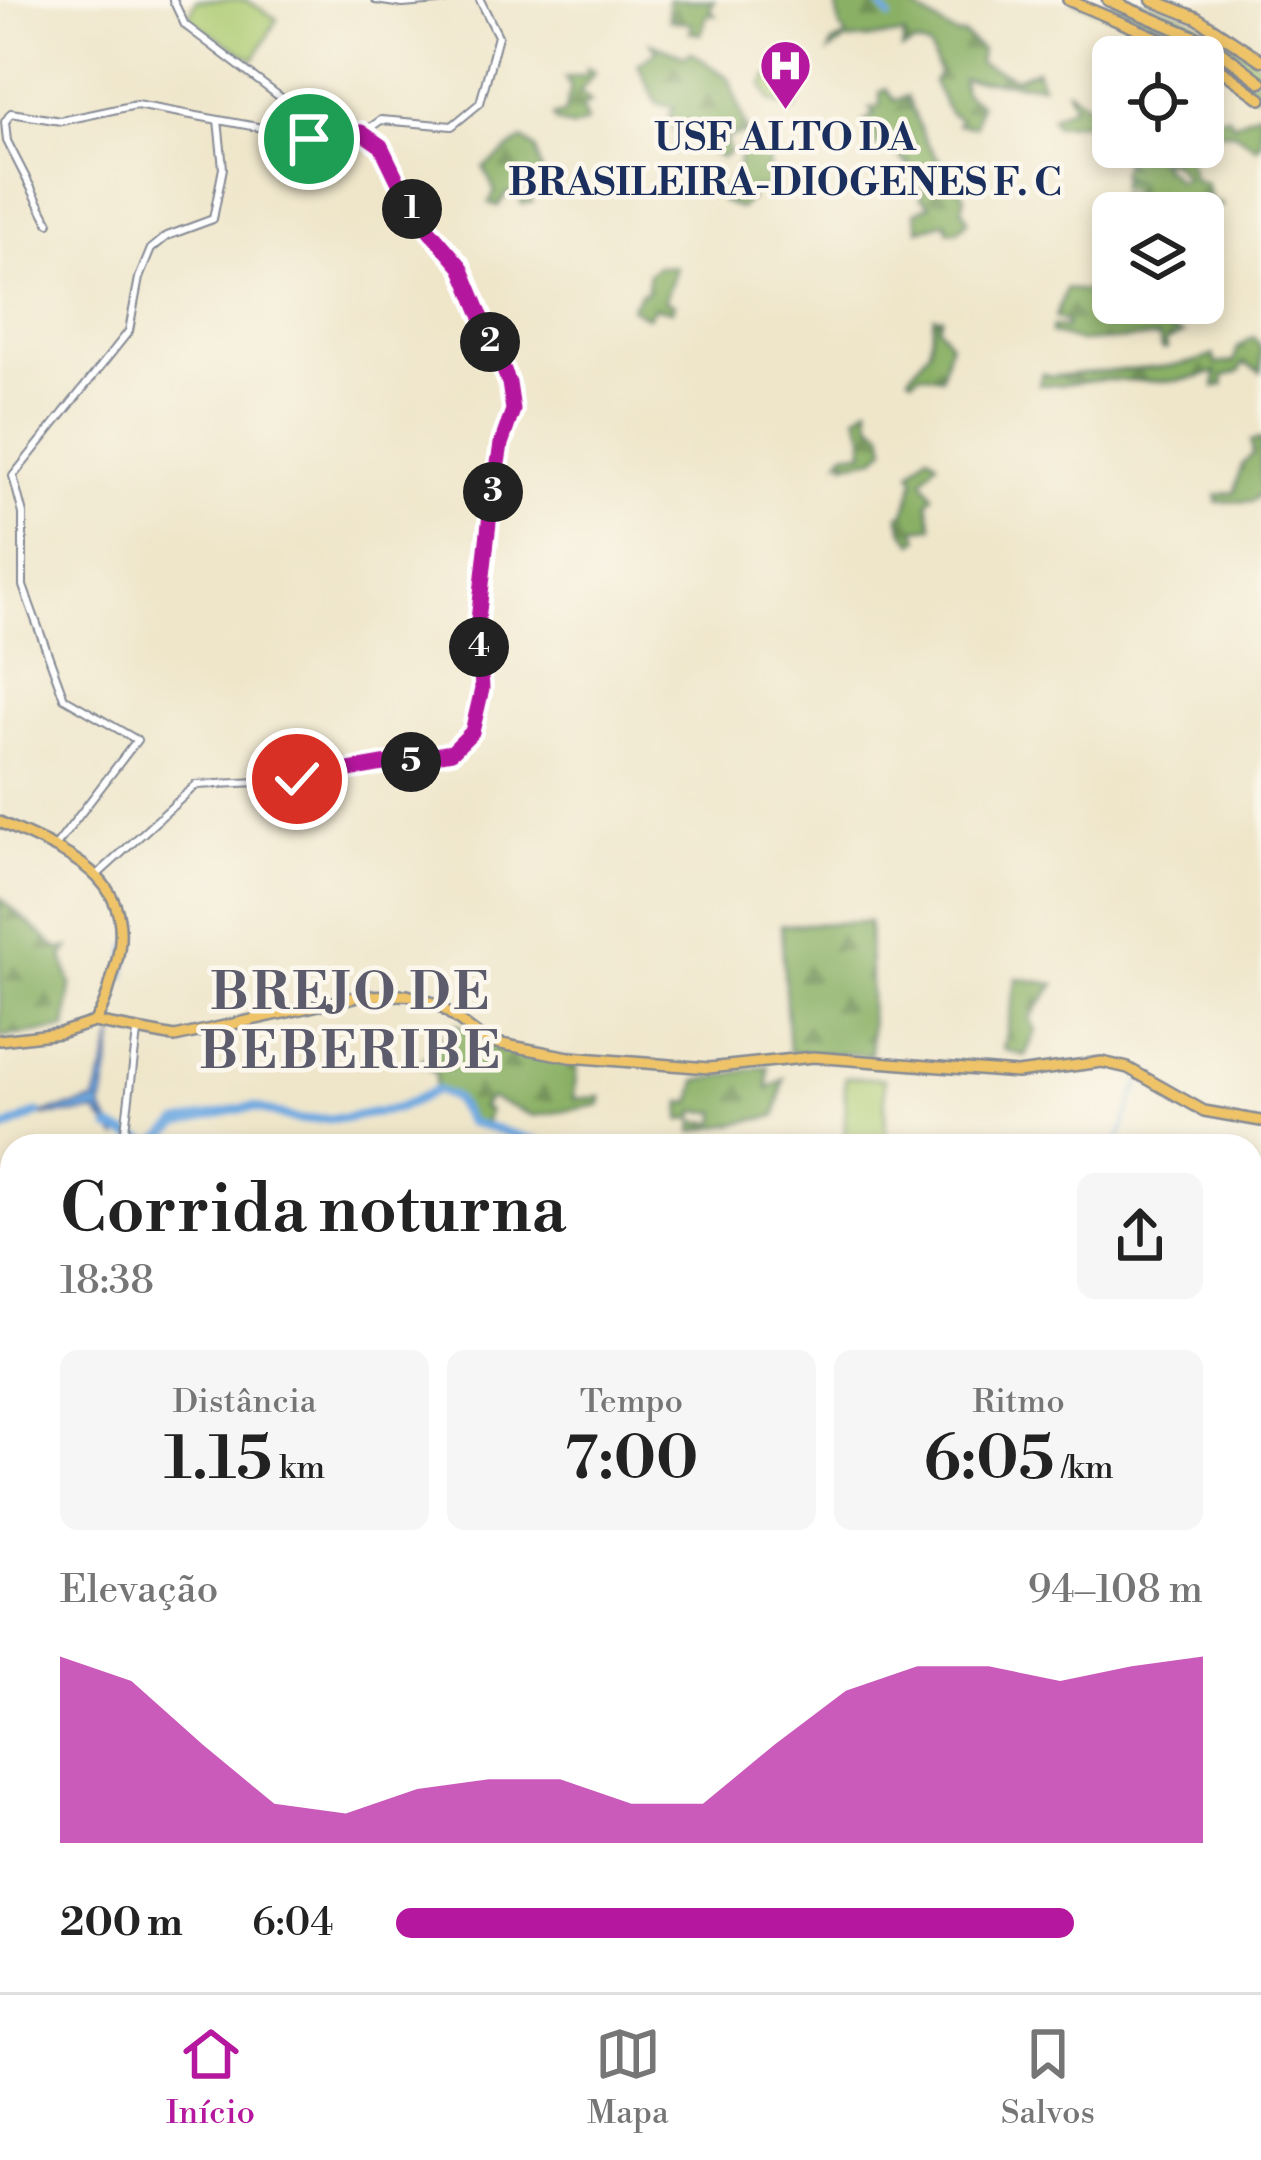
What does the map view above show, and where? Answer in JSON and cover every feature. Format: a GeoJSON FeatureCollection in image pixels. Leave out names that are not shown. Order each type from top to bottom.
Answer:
{"type":"FeatureCollection","features":[{"type":"Feature","properties":{"kind":"highway"},"geometry":{"type":"LineString","coordinates":[[1108,0],[1198,37],[1261,82]]}},
{"type":"Feature","properties":{"kind":"highway"},"geometry":{"type":"LineString","coordinates":[[1152,0],[1197,18],[1261,60]]}},
{"type":"Feature","properties":{"kind":"main road"},"geometry":{"type":"LineString","coordinates":[[1068,0],[1175,42],[1261,99]]}},
{"type":"Feature","properties":{"kind":"main road"},"geometry":{"type":"LineString","coordinates":[[0,822],[55,847],[97,874],[115,902],[121,937],[94,1022]]}},
{"type":"Feature","properties":{"kind":"main road"},"geometry":{"type":"LineString","coordinates":[[0,1040],[60,1034],[94,1022],[137,1034],[175,1037],[360,997],[407,994],[437,1004],[485,1041],[568,1057],[710,1068],[813,1058],[1017,1073],[1113,1063],[1198,1109],[1261,1121]]}},
{"type":"Feature","properties":{"kind":"street"},"geometry":{"type":"LineString","coordinates":[[97,874],[196,785],[282,781],[406,763],[456,750],[477,719],[483,672],[478,620],[500,451],[513,410],[511,390],[461,267],[412,210],[381,146],[359,133],[339,137],[321,128],[185,25],[173,0]]}},
{"type":"Feature","properties":{"kind":"street"},"geometry":{"type":"LineString","coordinates":[[375,0],[404,4],[450,0]]}},
{"type":"Feature","properties":{"kind":"street"},"geometry":{"type":"LineString","coordinates":[[49,224],[8,141],[5,122],[11,113],[61,121],[129,105],[218,119],[340,148],[384,120],[440,128],[466,118],[482,99],[498,29],[480,0]]}},
{"type":"Feature","properties":{"kind":"street"},"geometry":{"type":"LineString","coordinates":[[55,847],[137,740],[64,698],[23,586],[23,514],[13,476],[129,332],[139,278],[151,249],[167,236],[213,220],[223,168],[218,119]]}},
{"type":"Feature","properties":{"kind":"street"},"geometry":{"type":"LineString","coordinates":[[124,1134],[137,1034]]}},
{"type":"Feature","properties":{"kind":"green space"},"geometry":{"type":"Polygon","coordinates":[[[196,0],[246,0],[277,19],[254,60],[188,19],[196,0]]]}},
{"type":"Feature","properties":{"kind":"green space"},"geometry":{"type":"Polygon","coordinates":[[[668,0],[714,0],[710,9],[715,15],[707,15],[701,34],[690,32],[692,24],[669,20],[668,0]]]}},
{"type":"Feature","properties":{"kind":"green space"},"geometry":{"type":"Polygon","coordinates":[[[836,0],[902,0],[956,35],[964,35],[981,49],[979,63],[1016,78],[1036,70],[1042,85],[962,79],[964,93],[980,104],[975,126],[957,124],[960,119],[949,113],[933,82],[939,73],[930,48],[916,44],[902,50],[904,35],[845,41],[829,52],[832,43],[847,36],[840,28],[836,0]]]}},
{"type":"Feature","properties":{"kind":"green space"},"geometry":{"type":"Polygon","coordinates":[[[1073,0],[1123,8],[1184,36],[1166,36],[1073,0]]]}},
{"type":"Feature","properties":{"kind":"green space"},"geometry":{"type":"Polygon","coordinates":[[[1116,0],[1175,12],[1220,36],[1199,36],[1116,0]]]}},
{"type":"Feature","properties":{"kind":"green space"},"geometry":{"type":"Polygon","coordinates":[[[1224,39],[1261,65],[1261,78],[1224,53],[1224,39]]]}},
{"type":"Feature","properties":{"kind":"green space"},"geometry":{"type":"Polygon","coordinates":[[[651,43],[684,56],[691,52],[729,78],[748,134],[726,138],[729,153],[721,158],[699,146],[701,135],[695,131],[683,144],[678,141],[669,115],[674,107],[657,104],[638,64],[657,51],[651,43]]]}},
{"type":"Feature","properties":{"kind":"green space"},"geometry":{"type":"Polygon","coordinates":[[[1224,59],[1261,85],[1261,96],[1224,71],[1224,59]]]}},
{"type":"Feature","properties":{"kind":"green space"},"geometry":{"type":"Polygon","coordinates":[[[587,67],[595,72],[580,92],[590,102],[582,107],[587,122],[574,128],[556,122],[553,116],[564,114],[571,88],[565,78],[586,75],[587,67]]]}},
{"type":"Feature","properties":{"kind":"green space"},"geometry":{"type":"Polygon","coordinates":[[[767,76],[808,81],[795,110],[770,101],[763,85],[767,76]]]}},
{"type":"Feature","properties":{"kind":"green space"},"geometry":{"type":"Polygon","coordinates":[[[886,88],[895,101],[907,96],[925,140],[965,196],[962,209],[968,220],[958,231],[948,231],[946,222],[919,230],[915,212],[930,205],[921,197],[924,184],[891,148],[873,147],[864,122],[875,114],[870,108],[880,107],[880,92],[886,88]]]}},
{"type":"Feature","properties":{"kind":"green space"},"geometry":{"type":"Polygon","coordinates":[[[1066,89],[1092,107],[1092,137],[1087,137],[1088,122],[1055,125],[1051,117],[1074,105],[1066,89]]]}},
{"type":"Feature","properties":{"kind":"green space"},"geometry":{"type":"Polygon","coordinates":[[[1260,111],[1261,142],[1256,147],[1234,132],[1224,132],[1224,116],[1233,124],[1260,111]]]}},
{"type":"Feature","properties":{"kind":"green space"},"geometry":{"type":"Polygon","coordinates":[[[523,139],[536,150],[544,181],[530,188],[532,202],[522,204],[519,193],[507,193],[498,206],[489,203],[495,192],[484,168],[523,139]]]}},
{"type":"Feature","properties":{"kind":"green space"},"geometry":{"type":"Polygon","coordinates":[[[742,147],[746,153],[757,147],[768,159],[770,187],[750,189],[751,198],[740,209],[721,201],[721,190],[734,185],[742,147]]]}},
{"type":"Feature","properties":{"kind":"green space"},"geometry":{"type":"Polygon","coordinates":[[[1122,168],[1164,168],[1177,181],[1185,178],[1177,168],[1190,168],[1194,180],[1206,183],[1208,192],[1134,192],[1119,186],[1122,178],[1139,184],[1120,175],[1122,168]]]}},
{"type":"Feature","properties":{"kind":"green space"},"geometry":{"type":"Polygon","coordinates":[[[658,266],[676,267],[665,301],[675,304],[672,311],[654,307],[648,317],[631,308],[641,292],[646,293],[649,273],[658,266]]]}},
{"type":"Feature","properties":{"kind":"green space"},"geometry":{"type":"Polygon","coordinates":[[[1066,289],[1092,292],[1092,324],[1165,324],[1183,334],[1166,341],[1167,349],[1162,350],[1159,337],[1080,342],[1051,333],[1053,326],[1065,328],[1067,323],[1055,317],[1066,289]]]}},
{"type":"Feature","properties":{"kind":"green space"},"geometry":{"type":"Polygon","coordinates":[[[934,316],[942,317],[938,326],[950,342],[941,377],[920,373],[913,379],[909,376],[929,350],[934,316]]]}},
{"type":"Feature","properties":{"kind":"green space"},"geometry":{"type":"Polygon","coordinates":[[[1253,337],[1261,348],[1261,372],[1243,363],[1240,371],[1223,377],[1224,385],[1215,387],[1216,372],[1172,381],[1039,384],[1043,373],[1051,377],[1159,367],[1213,355],[1216,364],[1234,362],[1238,347],[1253,337]]]}},
{"type":"Feature","properties":{"kind":"green space"},"geometry":{"type":"Polygon","coordinates":[[[869,406],[871,422],[883,431],[886,448],[875,458],[845,463],[847,459],[839,460],[845,452],[864,452],[864,433],[857,416],[869,406]]]}},
{"type":"Feature","properties":{"kind":"green space"},"geometry":{"type":"Polygon","coordinates":[[[1261,439],[1261,493],[1253,501],[1217,502],[1217,495],[1235,492],[1241,465],[1253,454],[1251,441],[1261,439]]]}},
{"type":"Feature","properties":{"kind":"green space"},"geometry":{"type":"Polygon","coordinates":[[[928,453],[937,461],[923,479],[933,495],[928,502],[933,527],[915,529],[919,538],[914,543],[899,515],[905,513],[915,479],[911,472],[928,453]]]}},
{"type":"Feature","properties":{"kind":"green space"},"geometry":{"type":"Polygon","coordinates":[[[0,898],[58,949],[69,948],[63,957],[71,985],[66,1029],[0,1037],[0,898]]]}},
{"type":"Feature","properties":{"kind":"green space"},"geometry":{"type":"Polygon","coordinates":[[[869,922],[871,1055],[789,1052],[781,925],[869,922]]]}},
{"type":"Feature","properties":{"kind":"green space"},"geometry":{"type":"Polygon","coordinates":[[[1017,978],[1055,984],[1030,1018],[1036,1031],[1025,1056],[1003,1049],[1017,978]]]}},
{"type":"Feature","properties":{"kind":"green space"},"geometry":{"type":"Polygon","coordinates":[[[457,1024],[494,1048],[577,1060],[574,1099],[601,1097],[600,1105],[534,1116],[490,1098],[481,1107],[489,1111],[485,1124],[470,1120],[456,1098],[435,1087],[436,1074],[421,1062],[457,1024]]]}},
{"type":"Feature","properties":{"kind":"green space"},"geometry":{"type":"Polygon","coordinates":[[[768,1066],[768,1089],[784,1079],[776,1116],[693,1132],[694,1121],[717,1122],[717,1112],[695,1111],[694,1118],[681,1120],[682,1102],[692,1103],[697,1081],[768,1066]]]}},
{"type":"Feature","properties":{"kind":"green space"},"geometry":{"type":"Polygon","coordinates":[[[845,1077],[884,1079],[886,1134],[845,1134],[845,1077]]]}},
{"type":"Feature","properties":{"kind":"water"},"geometry":{"type":"Polygon","coordinates":[[[115,1033],[102,1109],[116,1134],[96,1112],[31,1116],[95,1101],[115,1033]]]}},
{"type":"Feature","properties":{"kind":"waterway"},"geometry":{"type":"LineString","coordinates":[[875,0],[890,18]]}},
{"type":"Feature","properties":{"kind":"waterway"},"geometry":{"type":"LineString","coordinates":[[124,976],[128,946]]}},
{"type":"Feature","properties":{"kind":"waterway"},"geometry":{"type":"LineString","coordinates":[[1121,1134],[1140,1081]]}},
{"type":"Feature","properties":{"kind":"waterway"},"geometry":{"type":"LineString","coordinates":[[166,1134],[179,1123],[253,1107],[298,1120],[346,1118],[399,1108],[436,1090],[454,1098],[469,1122],[512,1134]]}},
{"type":"Feature","properties":{"kind":"waterway"},"geometry":{"type":"LineString","coordinates":[[0,1131],[38,1113]]}},
{"type":"Feature","properties":{"kind":"waterway"},"geometry":{"type":"LineString","coordinates":[[110,1128],[126,1134]]}},
{"type":"Feature","properties":{"kind":"place","name":"USF ALTO DA BRASILEIRA-DIOGENES F. C"},"geometry":{"type":"Point","coordinates":[785,112]}},
{"type":"Feature","properties":{"kind":"district","name":"BREJO DE BEBERIBE"},"geometry":{"type":"Point","coordinates":[351,1020]}},
{"type":"Feature","properties":{"kind":"route"},"geometry":{"type":"LineString","coordinates":[[297,779],[452,752],[472,732],[482,689],[477,638],[490,514],[501,444],[513,410],[509,383],[465,274],[445,244],[412,210],[394,164],[381,146],[361,132],[350,146],[342,148],[309,139]]}}]}
